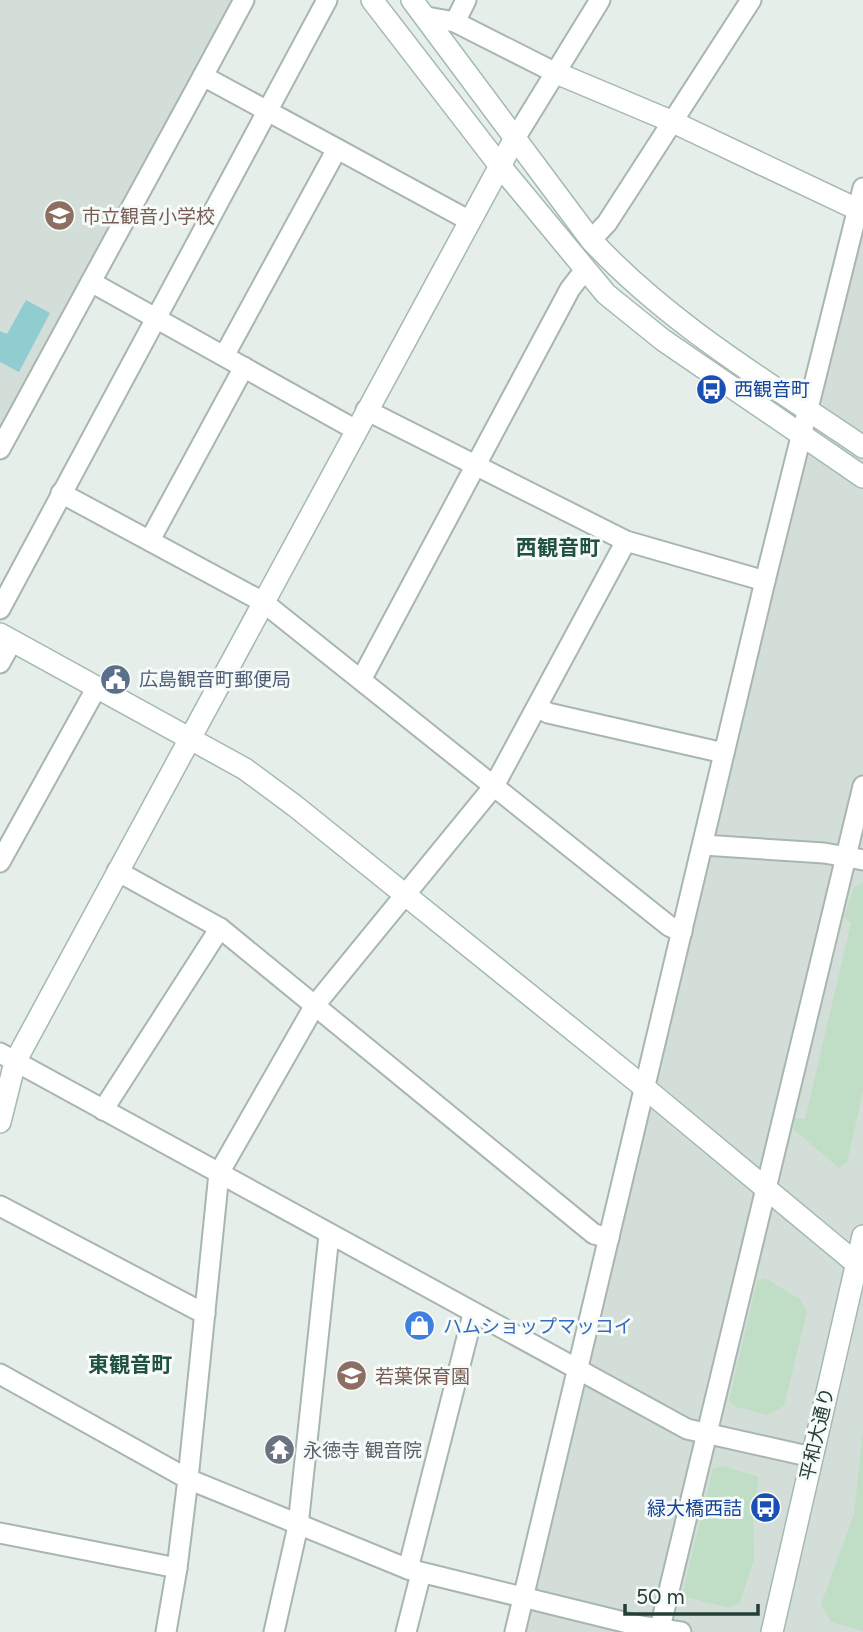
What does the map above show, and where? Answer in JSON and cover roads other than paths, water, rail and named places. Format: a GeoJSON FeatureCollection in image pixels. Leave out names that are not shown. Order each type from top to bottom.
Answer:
{"type":"FeatureCollection","features":[{"type":"Feature","properties":{"kind":"street"},"geometry":{"type":"LineString","coordinates":[[0,449],[244,0]]}},
{"type":"Feature","properties":{"kind":"street"},"geometry":{"type":"LineString","coordinates":[[0,609],[327,0]]}},
{"type":"Feature","properties":{"kind":"street"},"geometry":{"type":"LineString","coordinates":[[372,0],[500,166],[584,271],[606,294],[663,341],[863,477]]}},
{"type":"Feature","properties":{"kind":"street"},"geometry":{"type":"LineString","coordinates":[[412,0],[427,17],[514,140],[591,240],[622,273],[678,319],[863,447]]}},
{"type":"Feature","properties":{"kind":"street"},"geometry":{"type":"LineString","coordinates":[[455,22],[466,0]]}},
{"type":"Feature","properties":{"kind":"street"},"geometry":{"type":"LineString","coordinates":[[0,1122],[7,1058],[117,871],[514,140],[600,0]]}},
{"type":"Feature","properties":{"kind":"street"},"geometry":{"type":"LineString","coordinates":[[591,240],[607,223],[751,0]]}},
{"type":"Feature","properties":{"kind":"street"},"geometry":{"type":"LineString","coordinates":[[427,17],[455,22],[554,72],[673,122],[860,211]]}},
{"type":"Feature","properties":{"kind":"street"},"geometry":{"type":"LineString","coordinates":[[203,76],[470,221]]}},
{"type":"Feature","properties":{"kind":"street"},"geometry":{"type":"LineString","coordinates":[[224,356],[337,149]]}},
{"type":"Feature","properties":{"kind":"street"},"geometry":{"type":"LineString","coordinates":[[515,1632],[765,581],[860,211],[863,188]]}},
{"type":"Feature","properties":{"kind":"street"},"geometry":{"type":"LineString","coordinates":[[362,678],[570,289],[584,271]]}},
{"type":"Feature","properties":{"kind":"street"},"geometry":{"type":"LineString","coordinates":[[91,282],[356,430]]}},
{"type":"Feature","properties":{"kind":"street"},"geometry":{"type":"LineString","coordinates":[[150,540],[244,367]]}},
{"type":"Feature","properties":{"kind":"street"},"geometry":{"type":"LineString","coordinates":[[366,410],[626,541],[765,581]]}},
{"type":"Feature","properties":{"kind":"street"},"geometry":{"type":"LineString","coordinates":[[61,493],[263,602],[362,678],[669,926],[682,932]]}},
{"type":"Feature","properties":{"kind":"street"},"geometry":{"type":"LineString","coordinates":[[166,1632],[188,1479],[219,1173],[315,1005],[494,786],[626,541]]}},
{"type":"Feature","properties":{"kind":"street"},"geometry":{"type":"LineString","coordinates":[[0,663],[6,637],[246,769],[405,893],[860,1266]]}},
{"type":"Feature","properties":{"kind":"street"},"geometry":{"type":"LineString","coordinates":[[0,862],[97,687]]}},
{"type":"Feature","properties":{"kind":"street"},"geometry":{"type":"LineString","coordinates":[[538,707],[548,713],[724,753]]}},
{"type":"Feature","properties":{"kind":"street"},"geometry":{"type":"LineString","coordinates":[[660,1631],[766,1187],[855,858],[863,786]]}},
{"type":"Feature","properties":{"kind":"street"},"geometry":{"type":"LineString","coordinates":[[704,845],[855,858]]}},
{"type":"Feature","properties":{"kind":"street"},"geometry":{"type":"LineString","coordinates":[[117,871],[220,928],[594,1234],[610,1238]]}},
{"type":"Feature","properties":{"kind":"street"},"geometry":{"type":"LineString","coordinates":[[103,1110],[220,928]]}},
{"type":"Feature","properties":{"kind":"street"},"geometry":{"type":"LineString","coordinates":[[7,1058],[687,1429],[812,1457]]}},
{"type":"Feature","properties":{"kind":"street"},"geometry":{"type":"LineString","coordinates":[[0,1206],[205,1314]]}},
{"type":"Feature","properties":{"kind":"street"},"geometry":{"type":"LineString","coordinates":[[274,1632],[298,1526],[329,1235]]}},
{"type":"Feature","properties":{"kind":"street","name":"平和大通り"},"geometry":{"type":"LineString","coordinates":[[772,1632],[860,1266],[863,1236]]}},
{"type":"Feature","properties":{"kind":"street"},"geometry":{"type":"LineString","coordinates":[[406,1632],[414,1571],[473,1314]]}},
{"type":"Feature","properties":{"kind":"street"},"geometry":{"type":"LineString","coordinates":[[0,1374],[188,1479],[414,1571],[660,1631],[681,1632]]}},
{"type":"Feature","properties":{"kind":"street"},"geometry":{"type":"LineString","coordinates":[[0,1533],[177,1568]]}},
{"type":"Feature","properties":{"kind":"water"},"geometry":{"type":"Polygon","coordinates":[[[26,300],[50,313],[19,372],[0,362],[0,331],[7,334],[26,300]]]}},
{"type":"Feature","properties":{"kind":"place","name":"市立観音小学校"},"geometry":{"type":"Point","coordinates":[59,216]}},
{"type":"Feature","properties":{"kind":"place","name":"西観音町"},"geometry":{"type":"Point","coordinates":[711,389]}},
{"type":"Feature","properties":{"kind":"place","name":"広島観音町郵便局"},"geometry":{"type":"Point","coordinates":[116,679]}},
{"type":"Feature","properties":{"kind":"place","name":"ハムショップマッコイ"},"geometry":{"type":"Point","coordinates":[420,1326]}},
{"type":"Feature","properties":{"kind":"place","name":"若葉保育園"},"geometry":{"type":"Point","coordinates":[352,1376]}},
{"type":"Feature","properties":{"kind":"place","name":"永徳寺 観音院"},"geometry":{"type":"Point","coordinates":[280,1450]}},
{"type":"Feature","properties":{"kind":"place","name":"緑大橋西詰"},"geometry":{"type":"Point","coordinates":[765,1508]}},
{"type":"Feature","properties":{"kind":"district","name":"西観音町"},"geometry":{"type":"Point","coordinates":[558,547]}},
{"type":"Feature","properties":{"kind":"district","name":"東観音町"},"geometry":{"type":"Point","coordinates":[130,1364]}}]}
